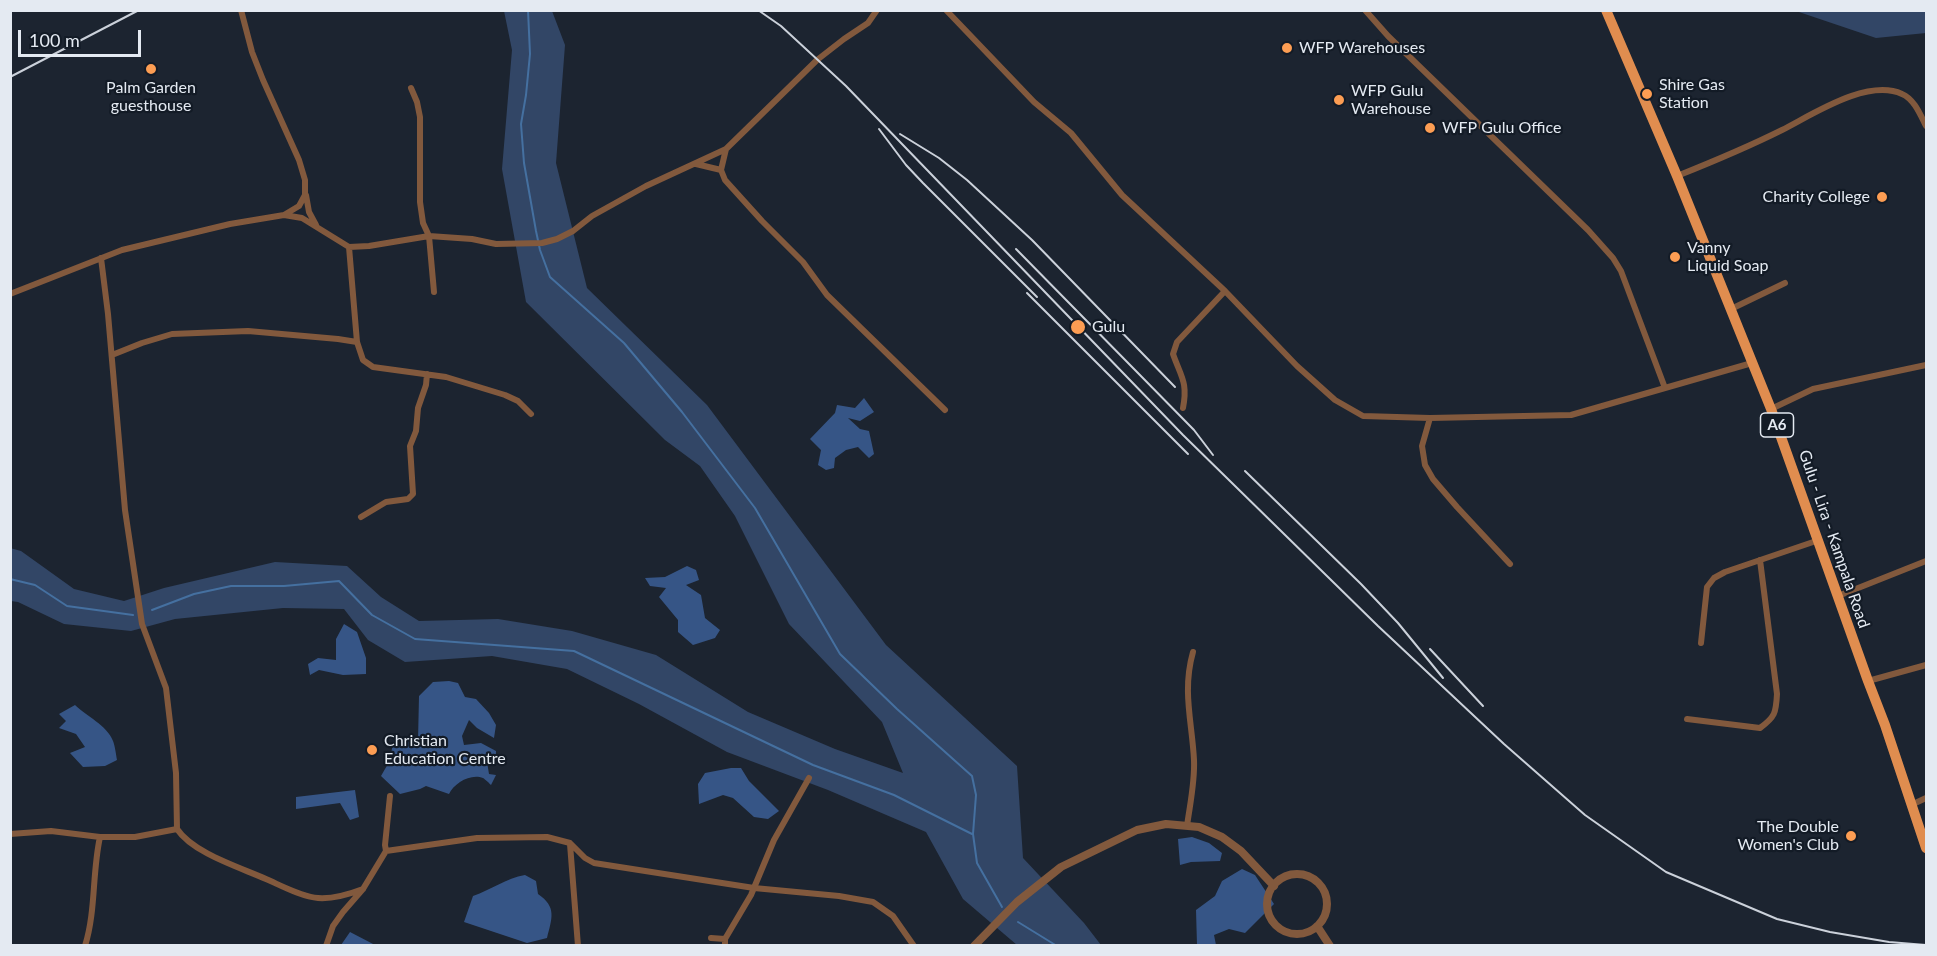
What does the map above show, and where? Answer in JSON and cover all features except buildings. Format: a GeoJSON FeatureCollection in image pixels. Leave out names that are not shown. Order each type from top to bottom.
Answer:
{"type":"FeatureCollection","features":[{"type":"Feature","properties":{"kind":"main road","name":"Gulu - Lira - Kampala Road"},"geometry":{"type":"LineString","coordinates":[[1606,10],[1677,176],[1771,409],[1885,725],[1926,848]]}},
{"type":"Feature","properties":{"kind":"street"},"geometry":{"type":"LineString","coordinates":[[240,10],[263,80],[299,160],[305,180],[305,195],[309,212],[317,227]]}},
{"type":"Feature","properties":{"kind":"street"},"geometry":{"type":"LineString","coordinates":[[284,215],[302,218],[349,247],[429,236],[472,239],[496,244],[542,243],[557,239],[573,231],[592,216],[646,186],[726,149],[817,60],[868,23],[877,10]]}},
{"type":"Feature","properties":{"kind":"street"},"geometry":{"type":"LineString","coordinates":[[946,10],[1034,102],[1071,133],[1122,195],[1225,291],[1297,366],[1335,400],[1363,416],[1430,418],[1571,415],[1752,363]]}},
{"type":"Feature","properties":{"kind":"street"},"geometry":{"type":"LineString","coordinates":[[1365,10],[1388,36],[1588,230],[1613,258],[1621,271],[1665,388]]}},
{"type":"Feature","properties":{"kind":"street"},"geometry":{"type":"LineString","coordinates":[[411,88],[420,117],[420,202],[423,223],[429,236],[434,292]]}},
{"type":"Feature","properties":{"kind":"street"},"geometry":{"type":"LineString","coordinates":[[1677,176],[1782,130],[1846,98],[1866,92],[1901,93],[1915,105],[1926,126]]}},
{"type":"Feature","properties":{"kind":"street"},"geometry":{"type":"LineString","coordinates":[[726,149],[721,170],[725,180],[803,262],[827,295],[945,410]]}},
{"type":"Feature","properties":{"kind":"street"},"geometry":{"type":"LineString","coordinates":[[696,164],[721,170]]}},
{"type":"Feature","properties":{"kind":"street"},"geometry":{"type":"LineString","coordinates":[[10,294],[122,250],[284,215],[299,206],[305,195]]}},
{"type":"Feature","properties":{"kind":"street"},"geometry":{"type":"LineString","coordinates":[[349,247],[357,342],[363,360],[373,367],[446,376],[505,395],[518,401],[531,414]]}},
{"type":"Feature","properties":{"kind":"street"},"geometry":{"type":"LineString","coordinates":[[101,258],[112,356],[122,482],[142,624],[166,688],[176,773],[177,829],[181,836],[199,848],[283,887],[314,898],[338,896],[363,889]]}},
{"type":"Feature","properties":{"kind":"street"},"geometry":{"type":"LineString","coordinates":[[1731,309],[1785,283]]}},
{"type":"Feature","properties":{"kind":"street"},"geometry":{"type":"LineString","coordinates":[[1184,408],[1185,380],[1173,354],[1177,342],[1225,291]]}},
{"type":"Feature","properties":{"kind":"street"},"geometry":{"type":"LineString","coordinates":[[112,356],[142,343],[172,334],[248,332],[357,342]]}},
{"type":"Feature","properties":{"kind":"street"},"geometry":{"type":"LineString","coordinates":[[1771,409],[1813,389],[1926,365]]}},
{"type":"Feature","properties":{"kind":"street"},"geometry":{"type":"LineString","coordinates":[[361,517],[386,502],[408,499],[414,492],[410,453],[427,374]]}},
{"type":"Feature","properties":{"kind":"street"},"geometry":{"type":"LineString","coordinates":[[1430,418],[1422,446],[1425,465],[1433,479],[1456,507],[1510,564]]}},
{"type":"Feature","properties":{"kind":"street"},"geometry":{"type":"LineString","coordinates":[[1701,643],[1707,587],[1714,578],[1725,572],[1818,540]]}},
{"type":"Feature","properties":{"kind":"street"},"geometry":{"type":"LineString","coordinates":[[1687,718],[1760,728],[1770,721],[1776,711],[1777,694],[1760,560]]}},
{"type":"Feature","properties":{"kind":"street"},"geometry":{"type":"LineString","coordinates":[[1838,596],[1926,561]]}},
{"type":"Feature","properties":{"kind":"street"},"geometry":{"type":"LineString","coordinates":[[1187,825],[1194,779],[1188,700],[1189,669],[1193,652]]}},
{"type":"Feature","properties":{"kind":"street"},"geometry":{"type":"LineString","coordinates":[[1868,681],[1926,665]]}},
{"type":"Feature","properties":{"kind":"street"},"geometry":{"type":"LineString","coordinates":[[711,938],[725,942],[753,888],[774,840],[809,778]]}},
{"type":"Feature","properties":{"kind":"street"},"geometry":{"type":"LineString","coordinates":[[326,945],[333,926],[363,889],[386,851],[390,796]]}},
{"type":"Feature","properties":{"kind":"street"},"geometry":{"type":"LineString","coordinates":[[1911,805],[1926,798]]}},
{"type":"Feature","properties":{"kind":"street"},"geometry":{"type":"LineString","coordinates":[[974,945],[1017,902],[1061,867],[1137,830],[1166,824],[1199,827],[1222,837],[1241,851],[1274,886]]}},
{"type":"Feature","properties":{"kind":"street"},"geometry":{"type":"LineString","coordinates":[[10,834],[51,831],[100,837],[135,837],[177,829]]}},
{"type":"Feature","properties":{"kind":"street"},"geometry":{"type":"LineString","coordinates":[[86,945],[90,928],[94,865],[100,837]]}},
{"type":"Feature","properties":{"kind":"street"},"geometry":{"type":"LineString","coordinates":[[386,851],[477,838],[548,837],[570,843],[585,858],[594,863],[753,888],[839,896],[873,902],[893,916],[914,945]]}},
{"type":"Feature","properties":{"kind":"street"},"geometry":{"type":"LineString","coordinates":[[570,843],[578,945]]}},
{"type":"Feature","properties":{"kind":"street"},"geometry":{"type":"LineString","coordinates":[[1295,874],[1310,877],[1322,888],[1327,902],[1324,918],[1314,930],[1298,935],[1283,932],[1271,921],[1266,906],[1269,891],[1274,886],[1280,879],[1295,874]]}},
{"type":"Feature","properties":{"kind":"street"},"geometry":{"type":"LineString","coordinates":[[1317,926],[1330,945]]}},
{"type":"Feature","properties":{"kind":"shaded area"},"geometry":{"type":"Polygon","coordinates":[[[504,11],[552,11],[565,45],[556,163],[587,288],[707,405],[886,645],[1017,766],[1023,858],[1084,923],[1101,945],[1017,945],[963,899],[926,832],[828,790],[727,752],[639,704],[567,669],[492,656],[405,662],[368,640],[344,609],[283,608],[175,619],[131,631],[64,624],[18,602],[11,601],[10,548],[21,551],[74,589],[124,601],[164,588],[275,562],[347,566],[381,597],[419,621],[498,619],[572,631],[656,655],[748,712],[835,749],[903,773],[882,722],[789,624],[735,516],[700,466],[665,440],[526,302],[502,169],[512,50],[504,11]]]}},
{"type":"Feature","properties":{"kind":"shaded area"},"geometry":{"type":"Polygon","coordinates":[[[1796,11],[1926,11],[1926,33],[1876,38],[1796,11]]]}},
{"type":"Feature","properties":{"kind":"shaded area"},"geometry":{"type":"Polygon","coordinates":[[[864,398],[874,412],[860,421],[848,418],[860,429],[869,431],[874,454],[869,458],[858,447],[846,450],[835,458],[834,468],[826,470],[818,465],[821,450],[810,439],[835,413],[837,405],[855,408],[864,398]]]}},
{"type":"Feature","properties":{"kind":"shaded area"},"geometry":{"type":"Polygon","coordinates":[[[687,566],[696,570],[699,580],[686,585],[701,595],[705,618],[720,630],[715,638],[693,645],[678,632],[678,620],[659,597],[666,588],[650,586],[645,578],[665,577],[687,566]]]}},
{"type":"Feature","properties":{"kind":"shaded area"},"geometry":{"type":"Polygon","coordinates":[[[344,624],[357,632],[366,658],[366,674],[343,675],[319,670],[310,675],[308,664],[318,658],[336,660],[336,639],[344,624]]]}},
{"type":"Feature","properties":{"kind":"shaded area"},"geometry":{"type":"Polygon","coordinates":[[[433,682],[458,683],[465,697],[476,699],[496,725],[494,738],[477,728],[469,720],[462,736],[464,745],[481,743],[496,751],[496,762],[487,762],[489,774],[496,775],[491,785],[478,777],[463,780],[449,794],[426,786],[400,794],[381,776],[389,762],[394,740],[418,741],[419,696],[433,682]]]}},
{"type":"Feature","properties":{"kind":"shaded area"},"geometry":{"type":"Polygon","coordinates":[[[75,705],[110,735],[117,760],[105,766],[83,767],[70,753],[85,747],[76,734],[59,728],[66,721],[59,714],[75,705]]]}},
{"type":"Feature","properties":{"kind":"shaded area"},"geometry":{"type":"Polygon","coordinates":[[[741,768],[749,781],[779,811],[768,819],[754,817],[733,798],[723,795],[699,804],[698,784],[705,773],[741,768]]]}},
{"type":"Feature","properties":{"kind":"shaded area"},"geometry":{"type":"Polygon","coordinates":[[[355,790],[359,817],[350,820],[340,803],[296,809],[296,797],[355,790]]]}},
{"type":"Feature","properties":{"kind":"shaded area"},"geometry":{"type":"Polygon","coordinates":[[[1192,837],[1209,843],[1222,853],[1220,861],[1191,862],[1180,865],[1178,839],[1192,837]]]}},
{"type":"Feature","properties":{"kind":"shaded area"},"geometry":{"type":"Polygon","coordinates":[[[1242,869],[1255,875],[1274,904],[1245,933],[1229,929],[1214,935],[1216,945],[1197,945],[1196,910],[1215,896],[1222,881],[1242,869]]]}},
{"type":"Feature","properties":{"kind":"shaded area"},"geometry":{"type":"Polygon","coordinates":[[[525,875],[536,881],[538,894],[551,908],[547,938],[527,943],[464,922],[473,896],[525,875]]]}},
{"type":"Feature","properties":{"kind":"shaded area"},"geometry":{"type":"Polygon","coordinates":[[[350,932],[375,945],[341,945],[350,932]]]}},
{"type":"Feature","properties":{"kind":"waterway"},"geometry":{"type":"LineString","coordinates":[[528,10],[530,54],[521,124],[524,163],[540,250],[550,277],[624,343],[682,412],[755,508],[840,654],[972,776],[976,795],[973,834],[977,863],[1002,907]]}},
{"type":"Feature","properties":{"kind":"waterway"},"geometry":{"type":"LineString","coordinates":[[10,579],[35,585],[67,606],[133,615]]}},
{"type":"Feature","properties":{"kind":"waterway"},"geometry":{"type":"LineString","coordinates":[[152,610],[194,594],[231,586],[284,586],[339,581],[372,615],[415,639],[574,651],[813,765],[894,795],[972,834]]}},
{"type":"Feature","properties":{"kind":"waterway"},"geometry":{"type":"LineString","coordinates":[[1018,922],[1057,946]]}},
{"type":"Feature","properties":{"kind":"railway"},"geometry":{"type":"LineString","coordinates":[[10,77],[139,10]]}},
{"type":"Feature","properties":{"kind":"railway"},"geometry":{"type":"LineString","coordinates":[[758,10],[781,26],[846,86],[1183,435],[1378,626],[1504,744],[1585,815],[1666,872],[1777,919],[1830,932],[1889,942],[1926,945]]}},
{"type":"Feature","properties":{"kind":"railway"},"geometry":{"type":"LineString","coordinates":[[879,129],[906,165],[1037,297]]}},
{"type":"Feature","properties":{"kind":"railway"},"geometry":{"type":"LineString","coordinates":[[900,134],[939,158],[967,180],[1032,240],[1175,387]]}},
{"type":"Feature","properties":{"kind":"railway"},"geometry":{"type":"LineString","coordinates":[[1016,249],[1194,430],[1213,455]]}},
{"type":"Feature","properties":{"kind":"railway"},"geometry":{"type":"LineString","coordinates":[[1027,293],[1188,454]]}},
{"type":"Feature","properties":{"kind":"railway"},"geometry":{"type":"LineString","coordinates":[[1245,471],[1361,584],[1398,623],[1443,678]]}},
{"type":"Feature","properties":{"kind":"railway"},"geometry":{"type":"LineString","coordinates":[[1430,649],[1483,706]]}},
{"type":"Feature","properties":{"kind":"place","name":"WFP Warehouses"},"geometry":{"type":"Point","coordinates":[1287,48]}},
{"type":"Feature","properties":{"kind":"place","name":"Palm Garden guesthouse"},"geometry":{"type":"Point","coordinates":[151,69]}},
{"type":"Feature","properties":{"kind":"place","name":"Shire Gas Station"},"geometry":{"type":"Point","coordinates":[1647,94]}},
{"type":"Feature","properties":{"kind":"place","name":"WFP Gulu Warehouse"},"geometry":{"type":"Point","coordinates":[1339,100]}},
{"type":"Feature","properties":{"kind":"place","name":"WFP Gulu Office"},"geometry":{"type":"Point","coordinates":[1430,128]}},
{"type":"Feature","properties":{"kind":"place","name":"Charity College"},"geometry":{"type":"Point","coordinates":[1882,197]}},
{"type":"Feature","properties":{"kind":"place","name":"Vanny Liquid Soap"},"geometry":{"type":"Point","coordinates":[1675,257]}},
{"type":"Feature","properties":{"kind":"place","name":"Gulu"},"geometry":{"type":"Point","coordinates":[1078,327]}},
{"type":"Feature","properties":{"kind":"place","name":"Christian Education Centre"},"geometry":{"type":"Point","coordinates":[372,750]}},
{"type":"Feature","properties":{"kind":"place","name":"The Double Women's Club"},"geometry":{"type":"Point","coordinates":[1851,836]}}]}
